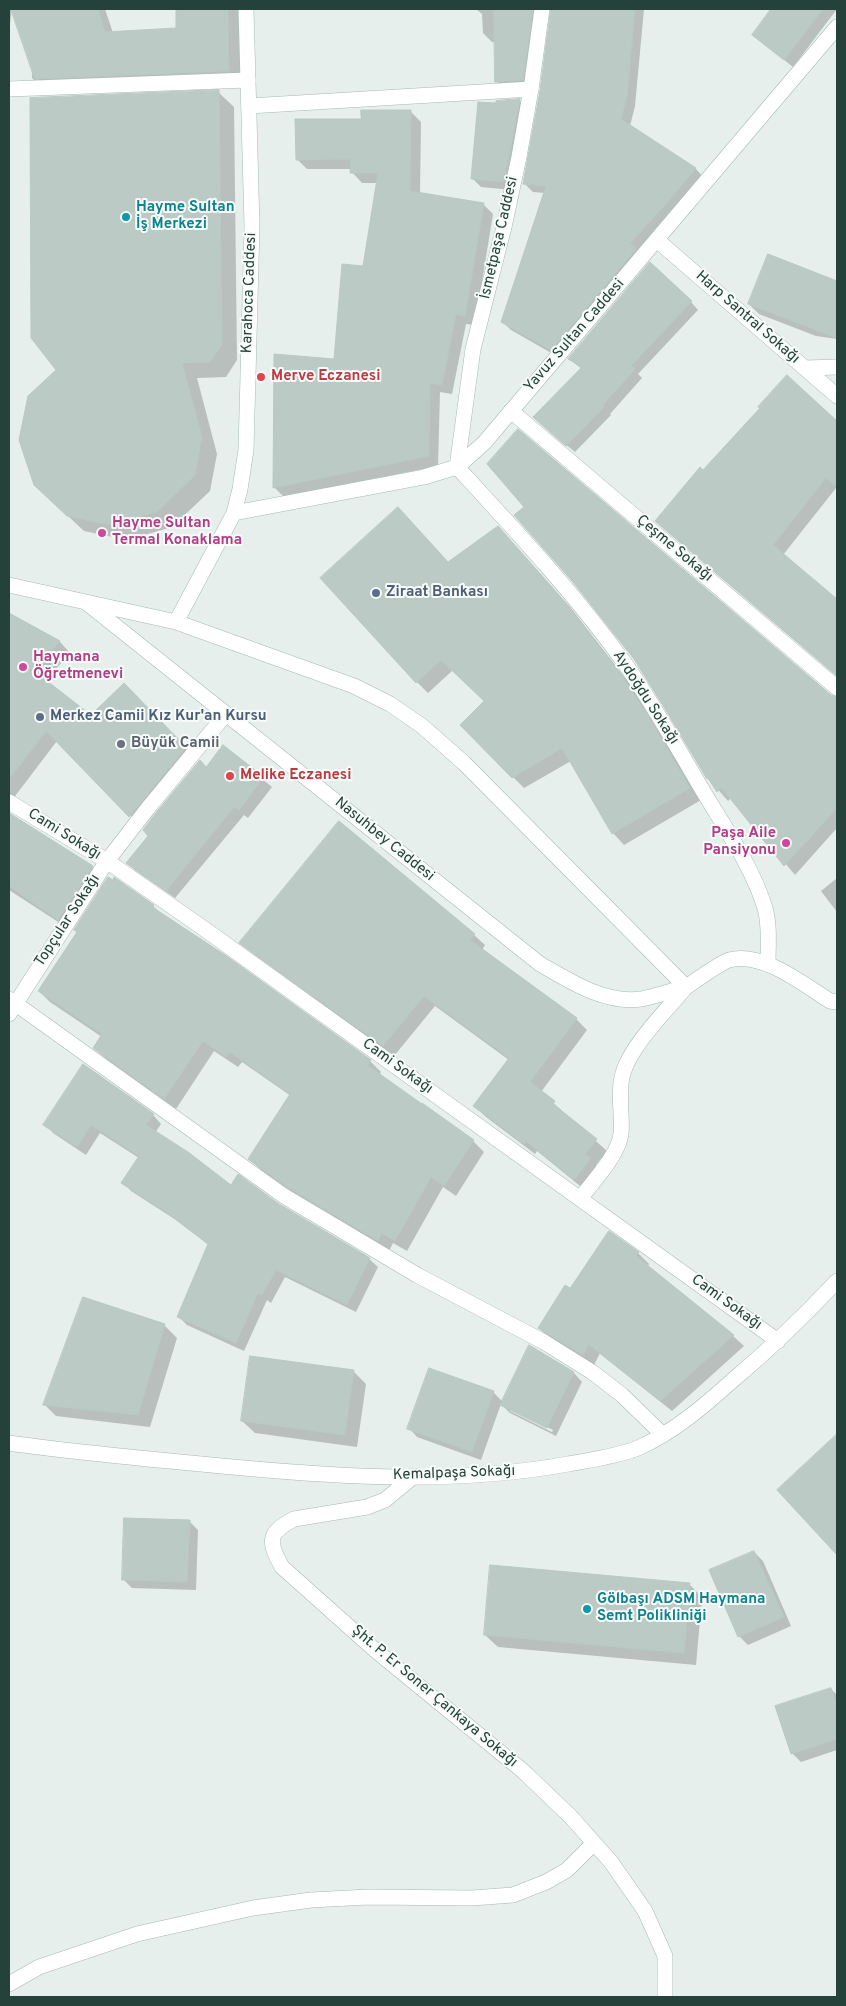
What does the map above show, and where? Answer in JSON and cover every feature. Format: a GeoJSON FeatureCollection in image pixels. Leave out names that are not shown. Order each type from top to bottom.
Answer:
{"type":"FeatureCollection","features":[{"type":"Feature","properties":{"kind":"street","name":"Karahoca Caddesi"},"geometry":{"type":"LineString","coordinates":[[176,622],[234,513],[240,490],[246,450],[252,226],[246,9]]}},
{"type":"Feature","properties":{"kind":"street","name":"İsmetpaşa Caddesi"},"geometry":{"type":"LineString","coordinates":[[457,467],[473,349],[504,227],[531,89],[542,9]]}},
{"type":"Feature","properties":{"kind":"street","name":"Yavuz Sultan Caddesi"},"geometry":{"type":"LineString","coordinates":[[234,513],[424,477],[457,467],[484,443],[658,241],[837,27]]}},
{"type":"Feature","properties":{"kind":"street"},"geometry":{"type":"LineString","coordinates":[[9,89],[248,80]]}},
{"type":"Feature","properties":{"kind":"street"},"geometry":{"type":"LineString","coordinates":[[249,106],[531,89]]}},
{"type":"Feature","properties":{"kind":"street","name":"Harp Santral Sokağı"},"geometry":{"type":"LineString","coordinates":[[658,241],[837,396]]}},
{"type":"Feature","properties":{"kind":"street"},"geometry":{"type":"LineString","coordinates":[[805,368],[837,367]]}},
{"type":"Feature","properties":{"kind":"street","name":"Çeşme Sokağı"},"geometry":{"type":"LineString","coordinates":[[511,411],[837,688]]}},
{"type":"Feature","properties":{"kind":"street","name":"Aydoğdu Sokağı"},"geometry":{"type":"LineString","coordinates":[[457,467],[540,557],[583,608],[626,666],[652,706],[743,858],[759,891],[766,910],[768,964]]}},
{"type":"Feature","properties":{"kind":"street"},"geometry":{"type":"LineString","coordinates":[[9,585],[176,622],[354,686],[390,704],[422,726],[464,763],[686,987]]}},
{"type":"Feature","properties":{"kind":"street","name":"Nasuhbey Caddesi"},"geometry":{"type":"LineString","coordinates":[[83,601],[540,964],[581,987],[613,998],[640,999],[686,987]]}},
{"type":"Feature","properties":{"kind":"street","name":"Topçular Sokağı"},"geometry":{"type":"LineString","coordinates":[[11,1005],[106,861],[226,714]]}},
{"type":"Feature","properties":{"kind":"street","name":"Cami Sokağı"},"geometry":{"type":"LineString","coordinates":[[9,802],[106,861],[203,928],[778,1341]]}},
{"type":"Feature","properties":{"kind":"street"},"geometry":{"type":"LineString","coordinates":[[580,1199],[614,1153],[620,1136],[619,1089],[623,1071],[636,1047],[686,987],[728,960],[748,958],[768,964],[830,1001],[837,1002]]}},
{"type":"Feature","properties":{"kind":"street"},"geometry":{"type":"LineString","coordinates":[[11,1005],[284,1196],[417,1275],[544,1342],[592,1372],[622,1395],[663,1435]]}},
{"type":"Feature","properties":{"kind":"street","name":"Kemalpaşa Sokağı"},"geometry":{"type":"LineString","coordinates":[[9,1444],[270,1471],[352,1476],[455,1476],[529,1471],[636,1449],[663,1435],[697,1412],[778,1341],[837,1281]]}},
{"type":"Feature","properties":{"kind":"street","name":"Şht. P. Er Soner Çankaya Sokağı"},"geometry":{"type":"LineString","coordinates":[[414,1476],[385,1500],[368,1507],[294,1519],[284,1524],[275,1531],[272,1542],[274,1553],[282,1567],[301,1586],[375,1650],[523,1771],[571,1817],[611,1862],[645,1911],[665,1956],[665,1997]]}},
{"type":"Feature","properties":{"kind":"street"},"geometry":{"type":"LineString","coordinates":[[9,1984],[38,1967],[137,1934],[253,1908],[311,1900],[472,1898],[513,1895],[546,1882],[567,1870],[594,1843]]}},
{"type":"Feature","properties":{"kind":"building"},"geometry":{"type":"Polygon","coordinates":[[[11,9],[98,9],[105,32],[176,28],[176,9],[228,9],[229,71],[35,79],[11,9]]]}},
{"type":"Feature","properties":{"kind":"building"},"geometry":{"type":"Polygon","coordinates":[[[494,9],[533,9],[523,80],[495,82],[494,9]]]}},
{"type":"Feature","properties":{"kind":"building"},"geometry":{"type":"Polygon","coordinates":[[[551,9],[635,9],[627,96],[621,119],[696,168],[630,243],[636,249],[551,350],[501,322],[546,186],[523,184],[540,91],[551,9]]]}},
{"type":"Feature","properties":{"kind":"building"},"geometry":{"type":"Polygon","coordinates":[[[771,9],[823,9],[784,60],[752,35],[771,9]]]}},
{"type":"Feature","properties":{"kind":"building","name":"Hayme Sultan İş Merkezi"},"geometry":{"type":"Polygon","coordinates":[[[219,90],[222,344],[210,362],[182,363],[202,437],[195,475],[157,512],[111,525],[67,516],[34,485],[19,440],[28,396],[56,370],[31,338],[30,98],[219,90]]]}},
{"type":"Feature","properties":{"kind":"building"},"geometry":{"type":"Polygon","coordinates":[[[520,99],[504,182],[471,179],[478,102],[496,103],[496,101],[520,99]]]}},
{"type":"Feature","properties":{"kind":"building"},"geometry":{"type":"Polygon","coordinates":[[[361,110],[411,110],[410,191],[484,203],[465,316],[456,314],[442,385],[430,383],[429,456],[273,488],[274,354],[334,359],[342,264],[363,266],[378,173],[350,173],[351,159],[296,160],[295,119],[361,119],[361,110]]]}},
{"type":"Feature","properties":{"kind":"building"},"geometry":{"type":"Polygon","coordinates":[[[768,254],[837,281],[837,338],[748,304],[768,254]]]}},
{"type":"Feature","properties":{"kind":"building"},"geometry":{"type":"Polygon","coordinates":[[[650,262],[692,301],[631,366],[635,369],[603,405],[604,407],[566,446],[533,417],[582,367],[568,359],[650,262]]]}},
{"type":"Feature","properties":{"kind":"building"},"geometry":{"type":"Polygon","coordinates":[[[787,375],[837,421],[837,487],[826,478],[773,545],[837,599],[837,676],[655,521],[700,467],[703,470],[760,408],[758,407],[787,375]]]}},
{"type":"Feature","properties":{"kind":"building"},"geometry":{"type":"Polygon","coordinates":[[[518,429],[831,695],[837,697],[837,808],[784,866],[721,787],[717,792],[707,779],[634,659],[573,582],[514,515],[524,507],[487,464],[518,429]]]}},
{"type":"Feature","properties":{"kind":"building"},"geometry":{"type":"Polygon","coordinates":[[[398,507],[448,562],[498,526],[558,594],[618,670],[648,716],[690,788],[612,834],[562,748],[512,778],[460,725],[484,701],[441,660],[416,683],[320,578],[398,507]]]}},
{"type":"Feature","properties":{"kind":"building"},"geometry":{"type":"Polygon","coordinates":[[[9,613],[60,641],[34,671],[91,715],[124,683],[186,747],[129,817],[46,731],[9,779],[9,613]]]}},
{"type":"Feature","properties":{"kind":"building"},"geometry":{"type":"Polygon","coordinates":[[[223,745],[264,777],[239,810],[234,807],[166,891],[126,863],[148,836],[143,830],[155,814],[200,760],[206,767],[223,745]]]}},
{"type":"Feature","properties":{"kind":"building"},"geometry":{"type":"Polygon","coordinates":[[[9,813],[93,866],[58,920],[9,886],[9,813]]]}},
{"type":"Feature","properties":{"kind":"building"},"geometry":{"type":"Polygon","coordinates":[[[339,821],[475,934],[470,940],[577,1018],[530,1082],[555,1101],[553,1104],[597,1139],[585,1154],[591,1158],[574,1180],[526,1141],[524,1144],[473,1106],[509,1058],[424,996],[383,1046],[239,943],[339,821]]]}},
{"type":"Feature","properties":{"kind":"building"},"geometry":{"type":"Polygon","coordinates":[[[108,877],[113,880],[114,877],[154,905],[152,907],[228,957],[371,1060],[367,1065],[474,1140],[444,1186],[431,1177],[395,1241],[382,1233],[378,1241],[289,1188],[248,1159],[290,1094],[230,1052],[226,1057],[203,1041],[164,1099],[93,1048],[102,1034],[38,991],[77,932],[74,930],[108,877]]]}},
{"type":"Feature","properties":{"kind":"building"},"geometry":{"type":"Polygon","coordinates":[[[83,1064],[154,1114],[146,1125],[188,1152],[231,1185],[238,1174],[279,1204],[370,1258],[347,1305],[276,1270],[262,1295],[258,1293],[236,1343],[177,1317],[208,1244],[166,1212],[121,1183],[139,1156],[91,1125],[77,1147],[43,1125],[83,1064]]]}},
{"type":"Feature","properties":{"kind":"building"},"geometry":{"type":"Polygon","coordinates":[[[609,1231],[639,1252],[636,1256],[734,1335],[660,1401],[588,1344],[583,1355],[538,1328],[565,1285],[570,1288],[609,1231]]]}},
{"type":"Feature","properties":{"kind":"building"},"geometry":{"type":"Polygon","coordinates":[[[83,1297],[165,1324],[138,1415],[43,1405],[83,1297]]]}},
{"type":"Feature","properties":{"kind":"building"},"geometry":{"type":"Polygon","coordinates":[[[529,1345],[574,1372],[547,1428],[500,1405],[529,1345]]]}},
{"type":"Feature","properties":{"kind":"building"},"geometry":{"type":"Polygon","coordinates":[[[250,1356],[354,1370],[345,1435],[241,1421],[250,1356]]]}},
{"type":"Feature","properties":{"kind":"building"},"geometry":{"type":"Polygon","coordinates":[[[429,1368],[494,1391],[472,1452],[407,1429],[429,1368]]]}},
{"type":"Feature","properties":{"kind":"building"},"geometry":{"type":"Polygon","coordinates":[[[837,1434],[837,1555],[777,1490],[837,1434]]]}},
{"type":"Feature","properties":{"kind":"building"},"geometry":{"type":"Polygon","coordinates":[[[124,1518],[190,1520],[187,1582],[122,1580],[124,1518]]]}},
{"type":"Feature","properties":{"kind":"building"},"geometry":{"type":"Polygon","coordinates":[[[754,1551],[784,1617],[738,1637],[709,1570],[754,1551]]]}},
{"type":"Feature","properties":{"kind":"building","name":"Gölbaşı ADSM Haymana Semt Polikliniği"},"geometry":{"type":"Polygon","coordinates":[[[490,1565],[690,1583],[684,1653],[484,1635],[490,1565]]]}},
{"type":"Feature","properties":{"kind":"building"},"geometry":{"type":"Polygon","coordinates":[[[831,1688],[837,1706],[837,1739],[791,1754],[775,1706],[831,1688]]]}},
{"type":"Feature","properties":{"kind":"place","name":"Hayme Sultan İş Merkezi"},"geometry":{"type":"Point","coordinates":[126,217]}},
{"type":"Feature","properties":{"kind":"place","name":"Merve Eczanesi"},"geometry":{"type":"Point","coordinates":[261,377]}},
{"type":"Feature","properties":{"kind":"place","name":"Hayme Sultan Termal Konaklama"},"geometry":{"type":"Point","coordinates":[102,533]}},
{"type":"Feature","properties":{"kind":"place","name":"Ziraat Bankası"},"geometry":{"type":"Point","coordinates":[376,593]}},
{"type":"Feature","properties":{"kind":"place","name":"Haymana Öğretmenevi"},"geometry":{"type":"Point","coordinates":[23,667]}},
{"type":"Feature","properties":{"kind":"place","name":"Merkez Camii Kız Kur'an Kursu"},"geometry":{"type":"Point","coordinates":[40,717]}},
{"type":"Feature","properties":{"kind":"place","name":"Büyük Camii"},"geometry":{"type":"Point","coordinates":[121,744]}},
{"type":"Feature","properties":{"kind":"place","name":"Melike Eczanesi"},"geometry":{"type":"Point","coordinates":[230,776]}},
{"type":"Feature","properties":{"kind":"place","name":"Paşa Aile Pansiyonu"},"geometry":{"type":"Point","coordinates":[786,843]}},
{"type":"Feature","properties":{"kind":"place","name":"Gölbaşı ADSM Haymana Semt Polikliniği"},"geometry":{"type":"Point","coordinates":[587,1609]}}]}
